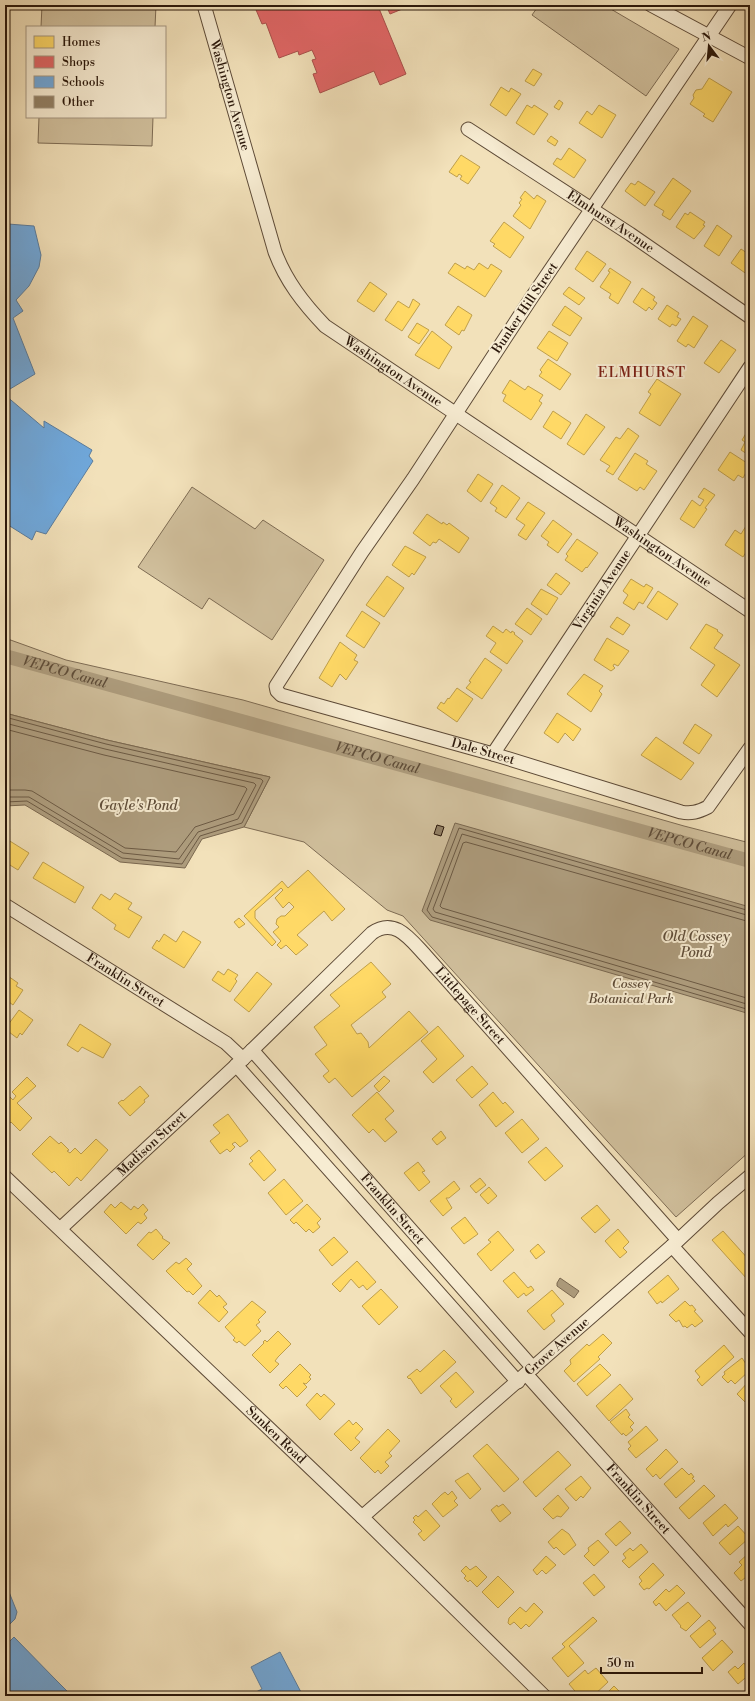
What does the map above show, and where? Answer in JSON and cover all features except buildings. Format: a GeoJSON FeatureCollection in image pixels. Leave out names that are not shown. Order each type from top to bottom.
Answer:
{"type":"FeatureCollection","features":[{"type":"Feature","properties":{"kind":"street","name":"Washington Avenue"},"geometry":{"type":"LineString","coordinates":[[204,5],[275,252],[292,289],[325,326],[750,611]]}},
{"type":"Feature","properties":{"kind":"street"},"geometry":{"type":"LineString","coordinates":[[651,5],[750,58]]}},
{"type":"Feature","properties":{"kind":"street","name":"Bunker Hill Street"},"geometry":{"type":"LineString","coordinates":[[323,612],[730,5]]}},
{"type":"Feature","properties":{"kind":"street","name":"Elmhurst Avenue"},"geometry":{"type":"LineString","coordinates":[[468,129],[592,210],[750,317]]}},
{"type":"Feature","properties":{"kind":"street","name":"Virginia Avenue"},"geometry":{"type":"LineString","coordinates":[[493,754],[750,367]]}},
{"type":"Feature","properties":{"kind":"street","name":"Dale Street"},"geometry":{"type":"LineString","coordinates":[[323,612],[277,682],[277,691],[281,695],[493,754],[681,812],[690,813],[708,807],[750,748]]}},
{"type":"Feature","properties":{"kind":"street","name":"Franklin Street"},"geometry":{"type":"LineString","coordinates":[[5,905],[226,1043],[243,1058],[750,1624]]}},
{"type":"Feature","properties":{"kind":"street","name":"Littlepage Street"},"geometry":{"type":"LineString","coordinates":[[243,1058],[372,933],[386,926],[394,927],[402,931],[425,955],[675,1243],[750,1332]]}},
{"type":"Feature","properties":{"kind":"street","name":"Franklin Street"},"geometry":{"type":"LineString","coordinates":[[243,1058],[526,1374]]}},
{"type":"Feature","properties":{"kind":"street","name":"Madison Street"},"geometry":{"type":"LineString","coordinates":[[61,1228],[243,1058]]}},
{"type":"Feature","properties":{"kind":"street","name":"Sunken Road"},"geometry":{"type":"LineString","coordinates":[[5,1176],[362,1517],[544,1696]]}},
{"type":"Feature","properties":{"kind":"street","name":"Grove Avenue"},"geometry":{"type":"LineString","coordinates":[[362,1517],[750,1176]]}},
{"type":"Feature","properties":{"kind":"green space"},"geometry":{"type":"Polygon","coordinates":[[[42,5],[156,5],[155,26],[41,26],[42,5]]]}},
{"type":"Feature","properties":{"kind":"green space"},"geometry":{"type":"Polygon","coordinates":[[[539,5],[604,5],[679,49],[646,96],[532,15],[539,5]]]}},
{"type":"Feature","properties":{"kind":"green space"},"geometry":{"type":"Polygon","coordinates":[[[39,118],[153,118],[152,146],[38,143],[39,118]]]}},
{"type":"Feature","properties":{"kind":"green space"},"geometry":{"type":"Polygon","coordinates":[[[192,487],[255,529],[263,520],[324,560],[272,640],[209,598],[202,609],[138,567],[192,487]]]}},
{"type":"Feature","properties":{"kind":"green space","name":"Cossey Botanical Park"},"geometry":{"type":"Polygon","coordinates":[[[5,638],[66,660],[243,700],[684,826],[750,843],[750,1151],[676,1217],[403,916],[387,910],[304,842],[244,827],[270,777],[107,740],[5,713],[5,638]]]}},
{"type":"Feature","properties":{"kind":"water","name":"Gayle's Pond"},"geometry":{"type":"Polygon","coordinates":[[[5,713],[107,740],[270,777],[244,827],[202,839],[185,868],[120,862],[25,805],[5,806],[5,713]]]}},
{"type":"Feature","properties":{"kind":"water","name":"Old Cossey Pond"},"geometry":{"type":"Polygon","coordinates":[[[455,823],[750,907],[750,1014],[430,920],[422,911],[455,823]]]}},
{"type":"Feature","properties":{"kind":"water"},"geometry":{"type":"Polygon","coordinates":[[[560,1278],[579,1291],[574,1298],[557,1286],[560,1278]]]}},
{"type":"Feature","properties":{"kind":"waterway","name":"VEPCO Canal"},"geometry":{"type":"LineString","coordinates":[[5,656],[750,861]]}},
{"type":"Feature","properties":{"kind":"district","name":"ELMHURST"},"geometry":{"type":"Point","coordinates":[642,373]}}]}
